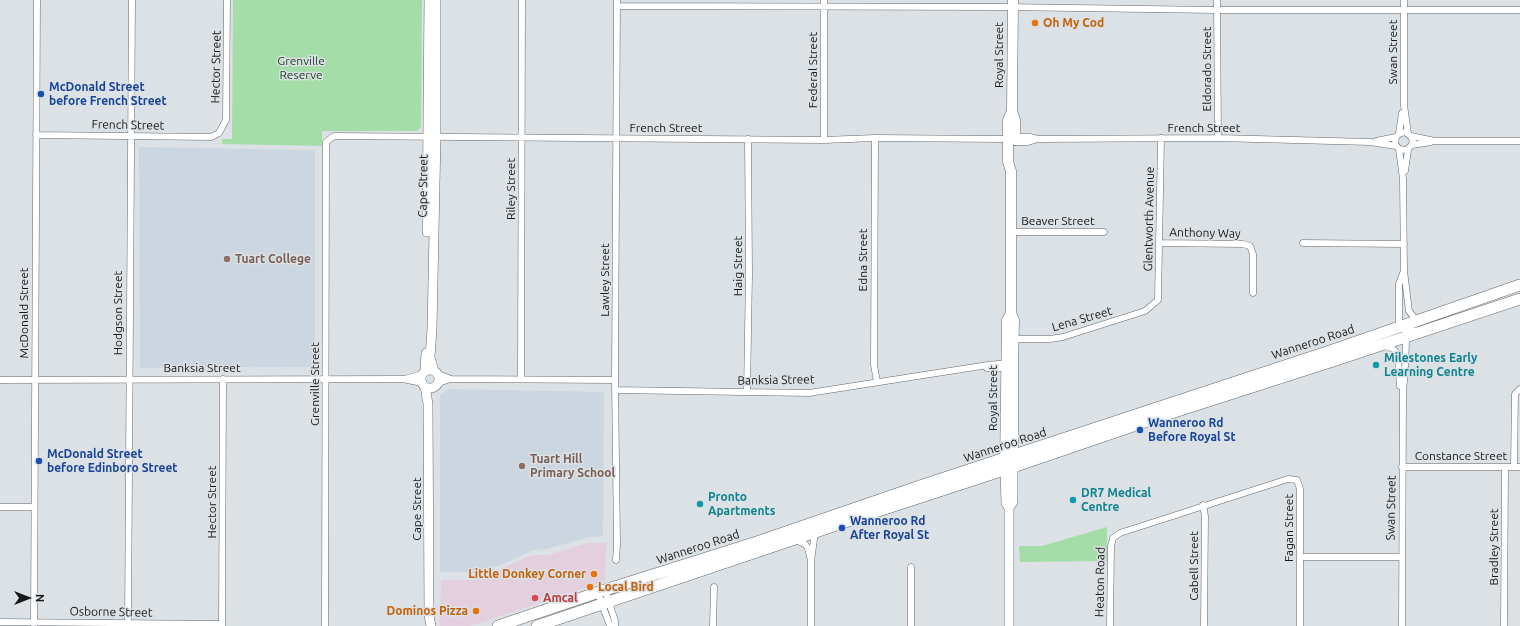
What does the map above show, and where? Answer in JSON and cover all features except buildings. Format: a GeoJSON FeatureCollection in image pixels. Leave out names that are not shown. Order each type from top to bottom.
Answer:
{"type":"FeatureCollection","features":[{"type":"Feature","properties":{"kind":"highway","name":"Wanneroo Road"},"geometry":{"type":"LineString","coordinates":[[537,626],[793,539],[1009,469],[1171,413],[1379,346],[1402,332],[1520,285]]}},
{"type":"Feature","properties":{"kind":"highway","name":"Wanneroo Road"},"geometry":{"type":"LineString","coordinates":[[1419,326],[1520,299]]}},
{"type":"Feature","properties":{"kind":"highway","name":"Wanneroo Road"},"geometry":{"type":"LineString","coordinates":[[498,626],[523,621],[601,591],[756,542],[1010,456],[1386,332],[1402,332]]}},
{"type":"Feature","properties":{"kind":"highway"},"geometry":{"type":"LineString","coordinates":[[516,626],[523,621],[539,621],[587,610]]}},
{"type":"Feature","properties":{"kind":"main road","name":"Royal Street"},"geometry":{"type":"LineString","coordinates":[[1009,469],[1010,339],[1007,320],[1011,313],[1011,171],[1015,162],[1013,139],[1015,120],[1012,111],[1013,4]]}},
{"type":"Feature","properties":{"kind":"street","name":"McDonald Street"},"geometry":{"type":"LineString","coordinates":[[34,624],[36,0]]}},
{"type":"Feature","properties":{"kind":"street","name":"Hodgson Street"},"geometry":{"type":"LineString","coordinates":[[128,625],[132,0]]}},
{"type":"Feature","properties":{"kind":"street","name":"Hector Street"},"geometry":{"type":"LineString","coordinates":[[220,133],[226,120],[227,0]]}},
{"type":"Feature","properties":{"kind":"street","name":"Cape Street"},"geometry":{"type":"LineString","coordinates":[[429,0],[432,136]]}},
{"type":"Feature","properties":{"kind":"street","name":"Cape Street"},"geometry":{"type":"LineString","coordinates":[[430,626],[428,404],[430,379],[432,136],[436,0]]}},
{"type":"Feature","properties":{"kind":"street","name":"Riley Street"},"geometry":{"type":"LineString","coordinates":[[521,379],[522,0]]}},
{"type":"Feature","properties":{"kind":"street","name":"Federal Street"},"geometry":{"type":"LineString","coordinates":[[824,0],[824,140]]}},
{"type":"Feature","properties":{"kind":"street","name":"Eldorado Street"},"geometry":{"type":"LineString","coordinates":[[1217,0],[1218,138]]}},
{"type":"Feature","properties":{"kind":"street","name":"Swan Street"},"geometry":{"type":"LineString","coordinates":[[1404,0],[1404,105],[1410,135]]}},
{"type":"Feature","properties":{"kind":"street"},"geometry":{"type":"LineString","coordinates":[[618,3],[824,7],[1013,4],[1217,10],[1520,10]]}},
{"type":"Feature","properties":{"kind":"street","name":"Lawley Street"},"geometry":{"type":"LineString","coordinates":[[616,560],[615,380],[618,3]]}},
{"type":"Feature","properties":{"kind":"street","name":"Swan Street"},"geometry":{"type":"LineString","coordinates":[[1398,135],[1404,105]]}},
{"type":"Feature","properties":{"kind":"street"},"geometry":{"type":"LineString","coordinates":[[1435,141],[1410,147],[1398,148],[1395,142],[1398,135],[1403,132],[1435,141],[1520,141]]}},
{"type":"Feature","properties":{"kind":"street","name":"French Street"},"geometry":{"type":"LineString","coordinates":[[36,135],[211,137],[220,133]]}},
{"type":"Feature","properties":{"kind":"street","name":"French Street"},"geometry":{"type":"LineString","coordinates":[[1370,142],[1398,135]]}},
{"type":"Feature","properties":{"kind":"street"},"geometry":{"type":"LineString","coordinates":[[1410,135],[1413,142],[1410,147]]}},
{"type":"Feature","properties":{"kind":"street","name":"French Street"},"geometry":{"type":"LineString","coordinates":[[326,142],[334,136],[824,140],[875,138],[1013,139],[1030,137],[1038,139],[1218,138],[1370,142],[1398,148]]}},
{"type":"Feature","properties":{"kind":"street","name":"Edna Street"},"geometry":{"type":"LineString","coordinates":[[875,138],[874,365],[877,382]]}},
{"type":"Feature","properties":{"kind":"street","name":"Glentworth Avenue"},"geometry":{"type":"LineString","coordinates":[[1158,300],[1161,138]]}},
{"type":"Feature","properties":{"kind":"street","name":"Haig Street"},"geometry":{"type":"LineString","coordinates":[[747,392],[749,274],[748,139]]}},
{"type":"Feature","properties":{"kind":"street","name":"Grenville Street"},"geometry":{"type":"LineString","coordinates":[[325,626],[326,142]]}},
{"type":"Feature","properties":{"kind":"street","name":"Swan Street"},"geometry":{"type":"LineString","coordinates":[[1403,179],[1410,147]]}},
{"type":"Feature","properties":{"kind":"street","name":"Swan Street"},"geometry":{"type":"LineString","coordinates":[[1398,148],[1403,179],[1404,272],[1409,311],[1419,326]]}},
{"type":"Feature","properties":{"kind":"street","name":"Beaver Street"},"geometry":{"type":"LineString","coordinates":[[1012,232],[1104,232]]}},
{"type":"Feature","properties":{"kind":"street","name":"Anthony Way"},"geometry":{"type":"LineString","coordinates":[[1160,243],[1242,244],[1250,246],[1253,254],[1253,293]]}},
{"type":"Feature","properties":{"kind":"street"},"geometry":{"type":"LineString","coordinates":[[1303,243],[1404,244]]}},
{"type":"Feature","properties":{"kind":"street","name":"Swan Street"},"geometry":{"type":"LineString","coordinates":[[1402,626],[1403,391],[1406,340],[1402,332],[1398,304],[1400,284],[1404,272]]}},
{"type":"Feature","properties":{"kind":"street","name":"Lena Street"},"geometry":{"type":"LineString","coordinates":[[1010,339],[1063,338],[1146,311],[1158,300]]}},
{"type":"Feature","properties":{"kind":"street","name":"Swan Street"},"geometry":{"type":"LineString","coordinates":[[1379,346],[1388,346],[1396,352],[1398,358],[1400,386],[1403,391]]}},
{"type":"Feature","properties":{"kind":"street","name":"Banksia Street"},"geometry":{"type":"LineString","coordinates":[[615,390],[809,393],[983,366],[988,368],[1009,366]]}},
{"type":"Feature","properties":{"kind":"street","name":"Hector Street"},"geometry":{"type":"LineString","coordinates":[[222,625],[223,378]]}},
{"type":"Feature","properties":{"kind":"street","name":"Banksia Street"},"geometry":{"type":"LineString","coordinates":[[0,380],[223,378],[326,380],[430,379]]}},
{"type":"Feature","properties":{"kind":"street"},"geometry":{"type":"LineString","coordinates":[[430,379],[615,380]]}},
{"type":"Feature","properties":{"kind":"street"},"geometry":{"type":"LineString","coordinates":[[1517,467],[1515,394],[1520,389]]}},
{"type":"Feature","properties":{"kind":"street","name":"Constance Street"},"geometry":{"type":"LineString","coordinates":[[1402,467],[1517,467]]}},
{"type":"Feature","properties":{"kind":"street","name":"Bradley Street"},"geometry":{"type":"LineString","coordinates":[[1504,626],[1505,468]]}},
{"type":"Feature","properties":{"kind":"street","name":"Royal Street"},"geometry":{"type":"LineString","coordinates":[[1009,469],[1013,502],[1009,508],[1009,626]]}},
{"type":"Feature","properties":{"kind":"street","name":"Fagan Street"},"geometry":{"type":"LineString","coordinates":[[1203,506],[1288,479],[1297,480],[1300,489],[1300,626]]}},
{"type":"Feature","properties":{"kind":"street","name":"Heaton Road"},"geometry":{"type":"LineString","coordinates":[[1110,626],[1111,546],[1113,538],[1120,532],[1203,506]]}},
{"type":"Feature","properties":{"kind":"street","name":"Cabell Street"},"geometry":{"type":"LineString","coordinates":[[1203,506],[1205,516],[1204,626]]}},
{"type":"Feature","properties":{"kind":"street"},"geometry":{"type":"LineString","coordinates":[[0,507],[34,507]]}},
{"type":"Feature","properties":{"kind":"street"},"geometry":{"type":"LineString","coordinates":[[811,626],[811,560],[815,532]]}},
{"type":"Feature","properties":{"kind":"street"},"geometry":{"type":"LineString","coordinates":[[793,539],[805,544],[808,548],[811,560]]}},
{"type":"Feature","properties":{"kind":"street"},"geometry":{"type":"LineString","coordinates":[[1300,557],[1402,557]]}},
{"type":"Feature","properties":{"kind":"street"},"geometry":{"type":"LineString","coordinates":[[911,567],[911,626]]}},
{"type":"Feature","properties":{"kind":"street"},"geometry":{"type":"LineString","coordinates":[[713,626],[714,587]]}},
{"type":"Feature","properties":{"kind":"street"},"geometry":{"type":"LineString","coordinates":[[601,591],[610,626]]}},
{"type":"Feature","properties":{"kind":"street"},"geometry":{"type":"LineString","coordinates":[[605,603],[615,621],[615,626]]}},
{"type":"Feature","properties":{"kind":"street","name":"Osborne Street"},"geometry":{"type":"LineString","coordinates":[[0,622],[34,624],[222,625]]}},
{"type":"Feature","properties":{"kind":"shaded area","name":"Tuart College"},"geometry":{"type":"Polygon","coordinates":[[[139,147],[315,150],[315,367],[140,368],[139,147]]]}},
{"type":"Feature","properties":{"kind":"shaded area","name":"Tuart Hill Primary School"},"geometry":{"type":"Polygon","coordinates":[[[448,389],[604,392],[603,536],[590,537],[546,549],[533,550],[510,561],[480,572],[440,572],[440,396],[448,389]]]}},
{"type":"Feature","properties":{"kind":"shaded area"},"geometry":{"type":"Polygon","coordinates":[[[587,543],[606,543],[605,581],[470,626],[440,626],[441,580],[476,580],[532,555],[548,555],[587,543]]]}},
{"type":"Feature","properties":{"kind":"green space","name":"Grenville Reserve"},"geometry":{"type":"Polygon","coordinates":[[[233,0],[422,0],[421,127],[417,131],[322,131],[322,146],[222,144],[222,139],[232,139],[233,0]]]}},
{"type":"Feature","properties":{"kind":"green space"},"geometry":{"type":"Polygon","coordinates":[[[1107,527],[1107,561],[1020,562],[1019,546],[1042,546],[1107,527]]]}},
{"type":"Feature","properties":{"kind":"place","name":"Oh My Cod"},"geometry":{"type":"Point","coordinates":[1035,23]}},
{"type":"Feature","properties":{"kind":"place","name":"McDonald Street before French Street"},"geometry":{"type":"Point","coordinates":[41,94]}},
{"type":"Feature","properties":{"kind":"place","name":"Tuart College"},"geometry":{"type":"Point","coordinates":[227,259]}},
{"type":"Feature","properties":{"kind":"place","name":"Milestones Early Learning Centre"},"geometry":{"type":"Point","coordinates":[1376,365]}},
{"type":"Feature","properties":{"kind":"place","name":"Wanneroo Rd Before Royal St"},"geometry":{"type":"Point","coordinates":[1140,430]}},
{"type":"Feature","properties":{"kind":"place","name":"McDonald Street before Edinboro Street"},"geometry":{"type":"Point","coordinates":[39,461]}},
{"type":"Feature","properties":{"kind":"place","name":"Tuart Hill Primary School"},"geometry":{"type":"Point","coordinates":[522,466]}},
{"type":"Feature","properties":{"kind":"place","name":"DR7 Medical Centre"},"geometry":{"type":"Point","coordinates":[1073,500]}},
{"type":"Feature","properties":{"kind":"place","name":"Pronto Apartments"},"geometry":{"type":"Point","coordinates":[700,504]}},
{"type":"Feature","properties":{"kind":"place","name":"Wanneroo Rd After Royal St"},"geometry":{"type":"Point","coordinates":[842,528]}},
{"type":"Feature","properties":{"kind":"place","name":"Little Donkey Corner"},"geometry":{"type":"Point","coordinates":[594,574]}},
{"type":"Feature","properties":{"kind":"place","name":"Local Bird"},"geometry":{"type":"Point","coordinates":[590,587]}},
{"type":"Feature","properties":{"kind":"place","name":"Amcal"},"geometry":{"type":"Point","coordinates":[535,598]}},
{"type":"Feature","properties":{"kind":"place","name":"Dominos Pizza"},"geometry":{"type":"Point","coordinates":[476,611]}}]}
